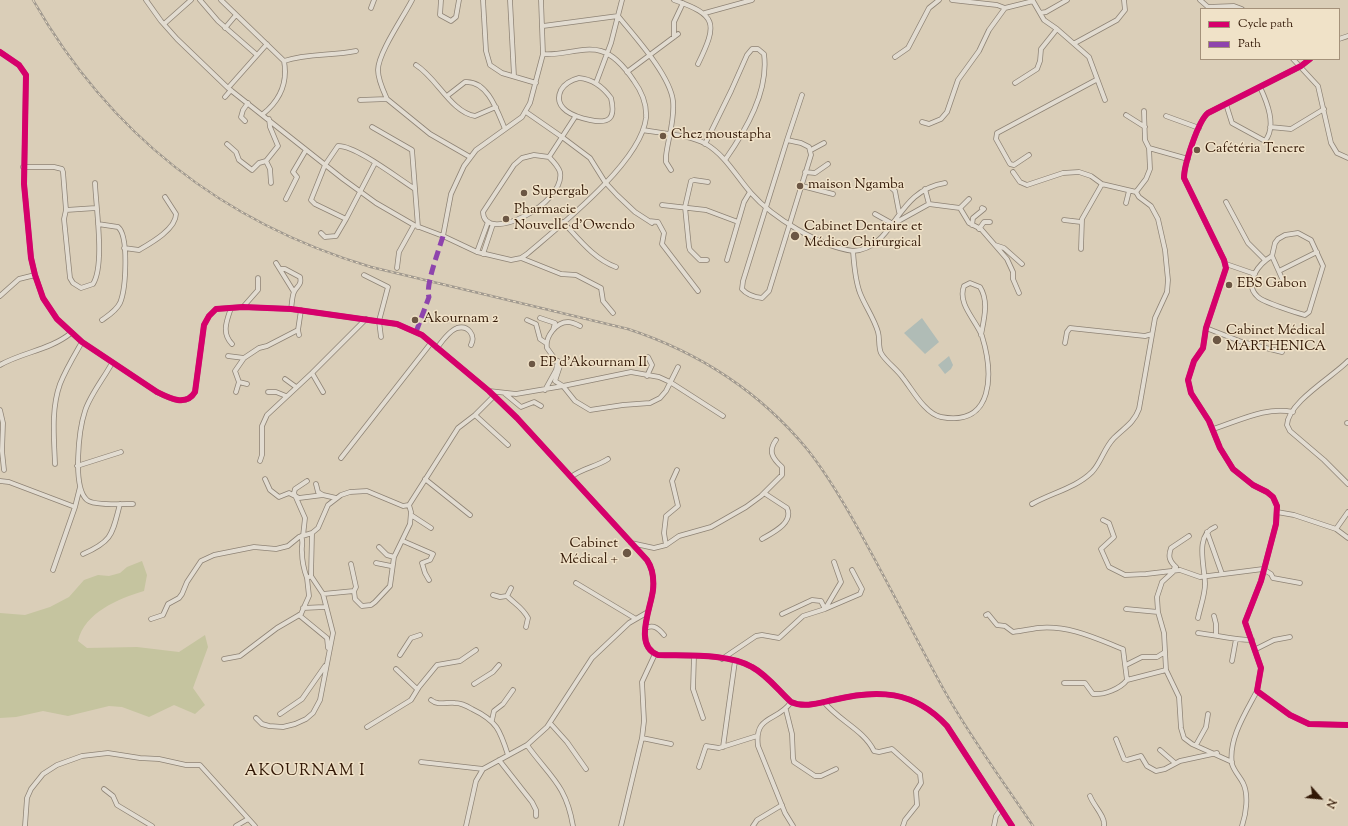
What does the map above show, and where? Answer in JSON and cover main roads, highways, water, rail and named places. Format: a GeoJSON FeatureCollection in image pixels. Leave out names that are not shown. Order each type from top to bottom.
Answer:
{"type":"FeatureCollection","features":[{"type":"Feature","properties":{"kind":"railway"},"geometry":{"type":"LineString","coordinates":[[33,0],[63,48],[97,92],[134,131],[175,167],[219,198],[266,225],[317,248],[371,267],[628,329],[654,338],[679,349],[726,376],[769,409],[807,449],[832,484],[861,534],[954,707],[1033,826]]}},
{"type":"Feature","properties":{"kind":"place","name":"Chez moustapha"},"geometry":{"type":"Point","coordinates":[663,136]}},
{"type":"Feature","properties":{"kind":"place","name":"Cafétéria Tenere"},"geometry":{"type":"Point","coordinates":[1197,150]}},
{"type":"Feature","properties":{"kind":"place","name":"maison Ngamba"},"geometry":{"type":"Point","coordinates":[800,186]}},
{"type":"Feature","properties":{"kind":"place","name":"Supergab"},"geometry":{"type":"Point","coordinates":[524,193]}},
{"type":"Feature","properties":{"kind":"place","name":"Pharmacie Nouvelle d'Owendo"},"geometry":{"type":"Point","coordinates":[506,219]}},
{"type":"Feature","properties":{"kind":"place","name":"Cabinet Dentaire et Médico Chirurgical"},"geometry":{"type":"Point","coordinates":[795,236]}},
{"type":"Feature","properties":{"kind":"place","name":"EBS Gabon"},"geometry":{"type":"Point","coordinates":[1229,285]}},
{"type":"Feature","properties":{"kind":"place","name":"Akournam 2"},"geometry":{"type":"Point","coordinates":[415,320]}},
{"type":"Feature","properties":{"kind":"place","name":"Cabinet Médical MARTHENICA"},"geometry":{"type":"Point","coordinates":[1217,340]}},
{"type":"Feature","properties":{"kind":"place","name":"EP d'Akournam II"},"geometry":{"type":"Point","coordinates":[532,364]}},
{"type":"Feature","properties":{"kind":"place","name":"Cabinet Médical +"},"geometry":{"type":"Point","coordinates":[627,553]}},
{"type":"Feature","properties":{"kind":"district","name":"AKOURNAM I"},"geometry":{"type":"Point","coordinates":[305,772]}}]}
